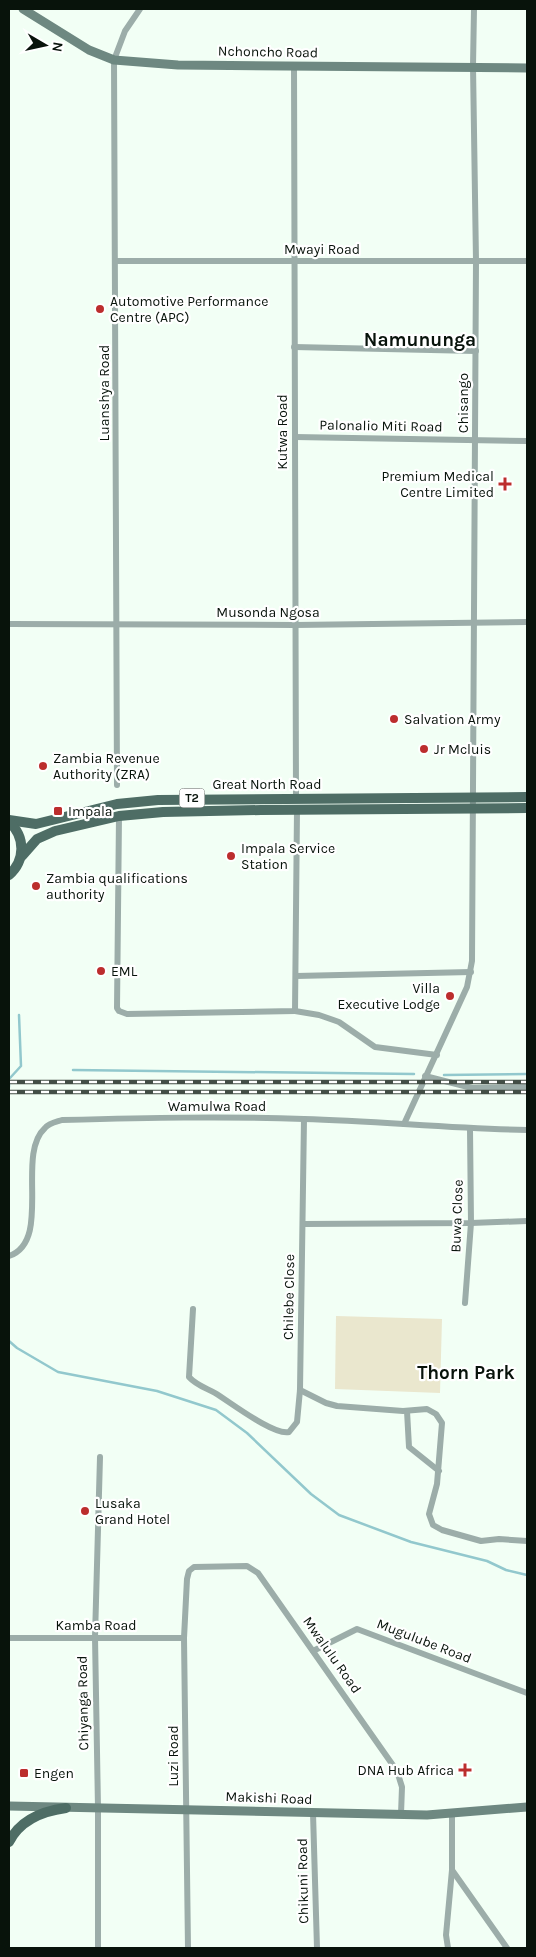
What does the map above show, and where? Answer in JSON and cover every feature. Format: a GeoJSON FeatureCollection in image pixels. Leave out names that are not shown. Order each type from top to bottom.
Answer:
{"type":"FeatureCollection","features":[{"type":"Feature","properties":{"kind":"main road","name":"Nchoncho Road"},"geometry":{"type":"LineString","coordinates":[[24,9],[89,50],[114,60],[178,65],[473,66],[527,68]]}},
{"type":"Feature","properties":{"kind":"main road","name":"Great North Road"},"geometry":{"type":"LineString","coordinates":[[9,821],[36,824],[117,804],[158,800],[527,797]]}},
{"type":"Feature","properties":{"kind":"main road","name":"Great North Road"},"geometry":{"type":"LineString","coordinates":[[9,875],[22,856],[38,839],[55,831],[119,816],[163,812],[527,808]]}},
{"type":"Feature","properties":{"kind":"main road"},"geometry":{"type":"LineString","coordinates":[[9,821],[19,835],[22,845],[22,856]]}},
{"type":"Feature","properties":{"kind":"main road","name":"Makishi Road"},"geometry":{"type":"LineString","coordinates":[[9,1806],[401,1814],[452,1814],[527,1807]]}},
{"type":"Feature","properties":{"kind":"main road"},"geometry":{"type":"LineString","coordinates":[[9,1842],[29,1820],[53,1810],[66,1808]]}},
{"type":"Feature","properties":{"kind":"street","name":"Luanshya Road"},"geometry":{"type":"LineString","coordinates":[[117,785],[114,60],[125,31],[140,9]]}},
{"type":"Feature","properties":{"kind":"street","name":"Chisango"},"geometry":{"type":"LineString","coordinates":[[404,1124],[467,987],[472,961],[476,351],[474,9]]}},
{"type":"Feature","properties":{"kind":"street","name":"Kutwa Road"},"geometry":{"type":"LineString","coordinates":[[294,66],[296,798]]}},
{"type":"Feature","properties":{"kind":"street","name":"Mwayi Road"},"geometry":{"type":"LineString","coordinates":[[116,261],[527,261]]}},
{"type":"Feature","properties":{"kind":"street"},"geometry":{"type":"LineString","coordinates":[[294,347],[476,351]]}},
{"type":"Feature","properties":{"kind":"street","name":"Palonalio Miti Road"},"geometry":{"type":"LineString","coordinates":[[295,437],[527,441]]}},
{"type":"Feature","properties":{"kind":"street","name":"Musonda Ngosa"},"geometry":{"type":"LineString","coordinates":[[9,624],[295,625],[527,622]]}},
{"type":"Feature","properties":{"kind":"street"},"geometry":{"type":"LineString","coordinates":[[295,1011],[297,810]]}},
{"type":"Feature","properties":{"kind":"street"},"geometry":{"type":"LineString","coordinates":[[119,816],[117,1010],[127,1014],[295,1011],[330,1018],[339,1022],[375,1047],[437,1055]]}},
{"type":"Feature","properties":{"kind":"street"},"geometry":{"type":"LineString","coordinates":[[296,976],[471,972]]}},
{"type":"Feature","properties":{"kind":"street"},"geometry":{"type":"LineString","coordinates":[[426,1076],[472,1088],[527,1087]]}},
{"type":"Feature","properties":{"kind":"street","name":"Wamulwa Road"},"geometry":{"type":"LineString","coordinates":[[10,1254],[25,1244],[30,1228],[35,1144],[46,1126],[62,1120],[182,1117],[304,1119],[470,1129],[527,1130]]}},
{"type":"Feature","properties":{"kind":"street","name":"Chilebe Close"},"geometry":{"type":"LineString","coordinates":[[193,1309],[189,1377],[252,1418],[278,1431],[290,1432],[297,1422],[300,1390],[304,1224],[304,1119]]}},
{"type":"Feature","properties":{"kind":"street","name":"Buwa Close"},"geometry":{"type":"LineString","coordinates":[[465,1303],[471,1223],[470,1129]]}},
{"type":"Feature","properties":{"kind":"street"},"geometry":{"type":"LineString","coordinates":[[304,1224],[527,1221]]}},
{"type":"Feature","properties":{"kind":"street"},"geometry":{"type":"LineString","coordinates":[[300,1390],[332,1405],[407,1411],[427,1409],[432,1411],[440,1418],[442,1428],[439,1471],[429,1514],[431,1522],[437,1528],[481,1541],[499,1539],[527,1541]]}},
{"type":"Feature","properties":{"kind":"street"},"geometry":{"type":"LineString","coordinates":[[407,1411],[409,1447],[439,1471]]}},
{"type":"Feature","properties":{"kind":"street","name":"Chiyanga Road"},"geometry":{"type":"LineString","coordinates":[[98,1948],[98,1808],[94,1637],[100,1457]]}},
{"type":"Feature","properties":{"kind":"street","name":"Luzi Road"},"geometry":{"type":"LineString","coordinates":[[188,1948],[184,1638],[186,1579],[189,1571],[194,1566]]}},
{"type":"Feature","properties":{"kind":"street","name":"Mwalulu Road"},"geometry":{"type":"LineString","coordinates":[[194,1566],[247,1566],[255,1570],[397,1771],[402,1787],[401,1814]]}},
{"type":"Feature","properties":{"kind":"street","name":"Mugulube Road"},"geometry":{"type":"LineString","coordinates":[[313,1651],[357,1629],[527,1693]]}},
{"type":"Feature","properties":{"kind":"street","name":"Kamba Road"},"geometry":{"type":"LineString","coordinates":[[9,1638],[184,1638]]}},
{"type":"Feature","properties":{"kind":"street","name":"Chikuni Road"},"geometry":{"type":"LineString","coordinates":[[313,1813],[317,1948]]}},
{"type":"Feature","properties":{"kind":"street"},"geometry":{"type":"LineString","coordinates":[[448,1948],[446,1935],[452,1870],[452,1814]]}},
{"type":"Feature","properties":{"kind":"street"},"geometry":{"type":"LineString","coordinates":[[452,1870],[507,1948]]}},
{"type":"Feature","properties":{"kind":"shaded area"},"geometry":{"type":"Polygon","coordinates":[[[336,1316],[442,1319],[440,1393],[335,1389],[336,1316]]]}},
{"type":"Feature","properties":{"kind":"waterway"},"geometry":{"type":"LineString","coordinates":[[10,1078],[21,1066],[19,1015]]}},
{"type":"Feature","properties":{"kind":"waterway"},"geometry":{"type":"LineString","coordinates":[[73,1070],[414,1074]]}},
{"type":"Feature","properties":{"kind":"waterway"},"geometry":{"type":"LineString","coordinates":[[444,1075],[527,1074]]}},
{"type":"Feature","properties":{"kind":"waterway"},"geometry":{"type":"LineString","coordinates":[[9,1341],[17,1348],[58,1372],[157,1391],[216,1410],[247,1433],[311,1494],[339,1515],[411,1542],[487,1561],[506,1570],[527,1575]]}},
{"type":"Feature","properties":{"kind":"railway"},"geometry":{"type":"LineString","coordinates":[[9,1082],[527,1082]]}},
{"type":"Feature","properties":{"kind":"railway"},"geometry":{"type":"LineString","coordinates":[[9,1092],[527,1092]]}},
{"type":"Feature","properties":{"kind":"place","name":"Automotive Performance Centre (APC)"},"geometry":{"type":"Point","coordinates":[100,309]}},
{"type":"Feature","properties":{"kind":"place","name":"Premium Medical Centre Limited"},"geometry":{"type":"Point","coordinates":[505,484]}},
{"type":"Feature","properties":{"kind":"place","name":"Salvation Army"},"geometry":{"type":"Point","coordinates":[394,719]}},
{"type":"Feature","properties":{"kind":"place","name":"Jr Mcluis"},"geometry":{"type":"Point","coordinates":[424,749]}},
{"type":"Feature","properties":{"kind":"place","name":"Zambia Revenue Authority (ZRA)"},"geometry":{"type":"Point","coordinates":[43,766]}},
{"type":"Feature","properties":{"kind":"place","name":"Impala"},"geometry":{"type":"Point","coordinates":[58,811]}},
{"type":"Feature","properties":{"kind":"place","name":"Impala Service Station"},"geometry":{"type":"Point","coordinates":[231,856]}},
{"type":"Feature","properties":{"kind":"place","name":"Zambia qualifications authority"},"geometry":{"type":"Point","coordinates":[36,886]}},
{"type":"Feature","properties":{"kind":"place","name":"EML"},"geometry":{"type":"Point","coordinates":[101,971]}},
{"type":"Feature","properties":{"kind":"place","name":"Villa Executive Lodge"},"geometry":{"type":"Point","coordinates":[450,996]}},
{"type":"Feature","properties":{"kind":"place","name":"Lusaka Grand Hotel"},"geometry":{"type":"Point","coordinates":[85,1511]}},
{"type":"Feature","properties":{"kind":"place","name":"DNA Hub Africa"},"geometry":{"type":"Point","coordinates":[465,1770]}},
{"type":"Feature","properties":{"kind":"place","name":"Engen"},"geometry":{"type":"Point","coordinates":[24,1773]}},
{"type":"Feature","properties":{"kind":"district","name":"Namununga"},"geometry":{"type":"Point","coordinates":[420,340]}},
{"type":"Feature","properties":{"kind":"district","name":"Thorn Park"},"geometry":{"type":"Point","coordinates":[466,1373]}}]}
